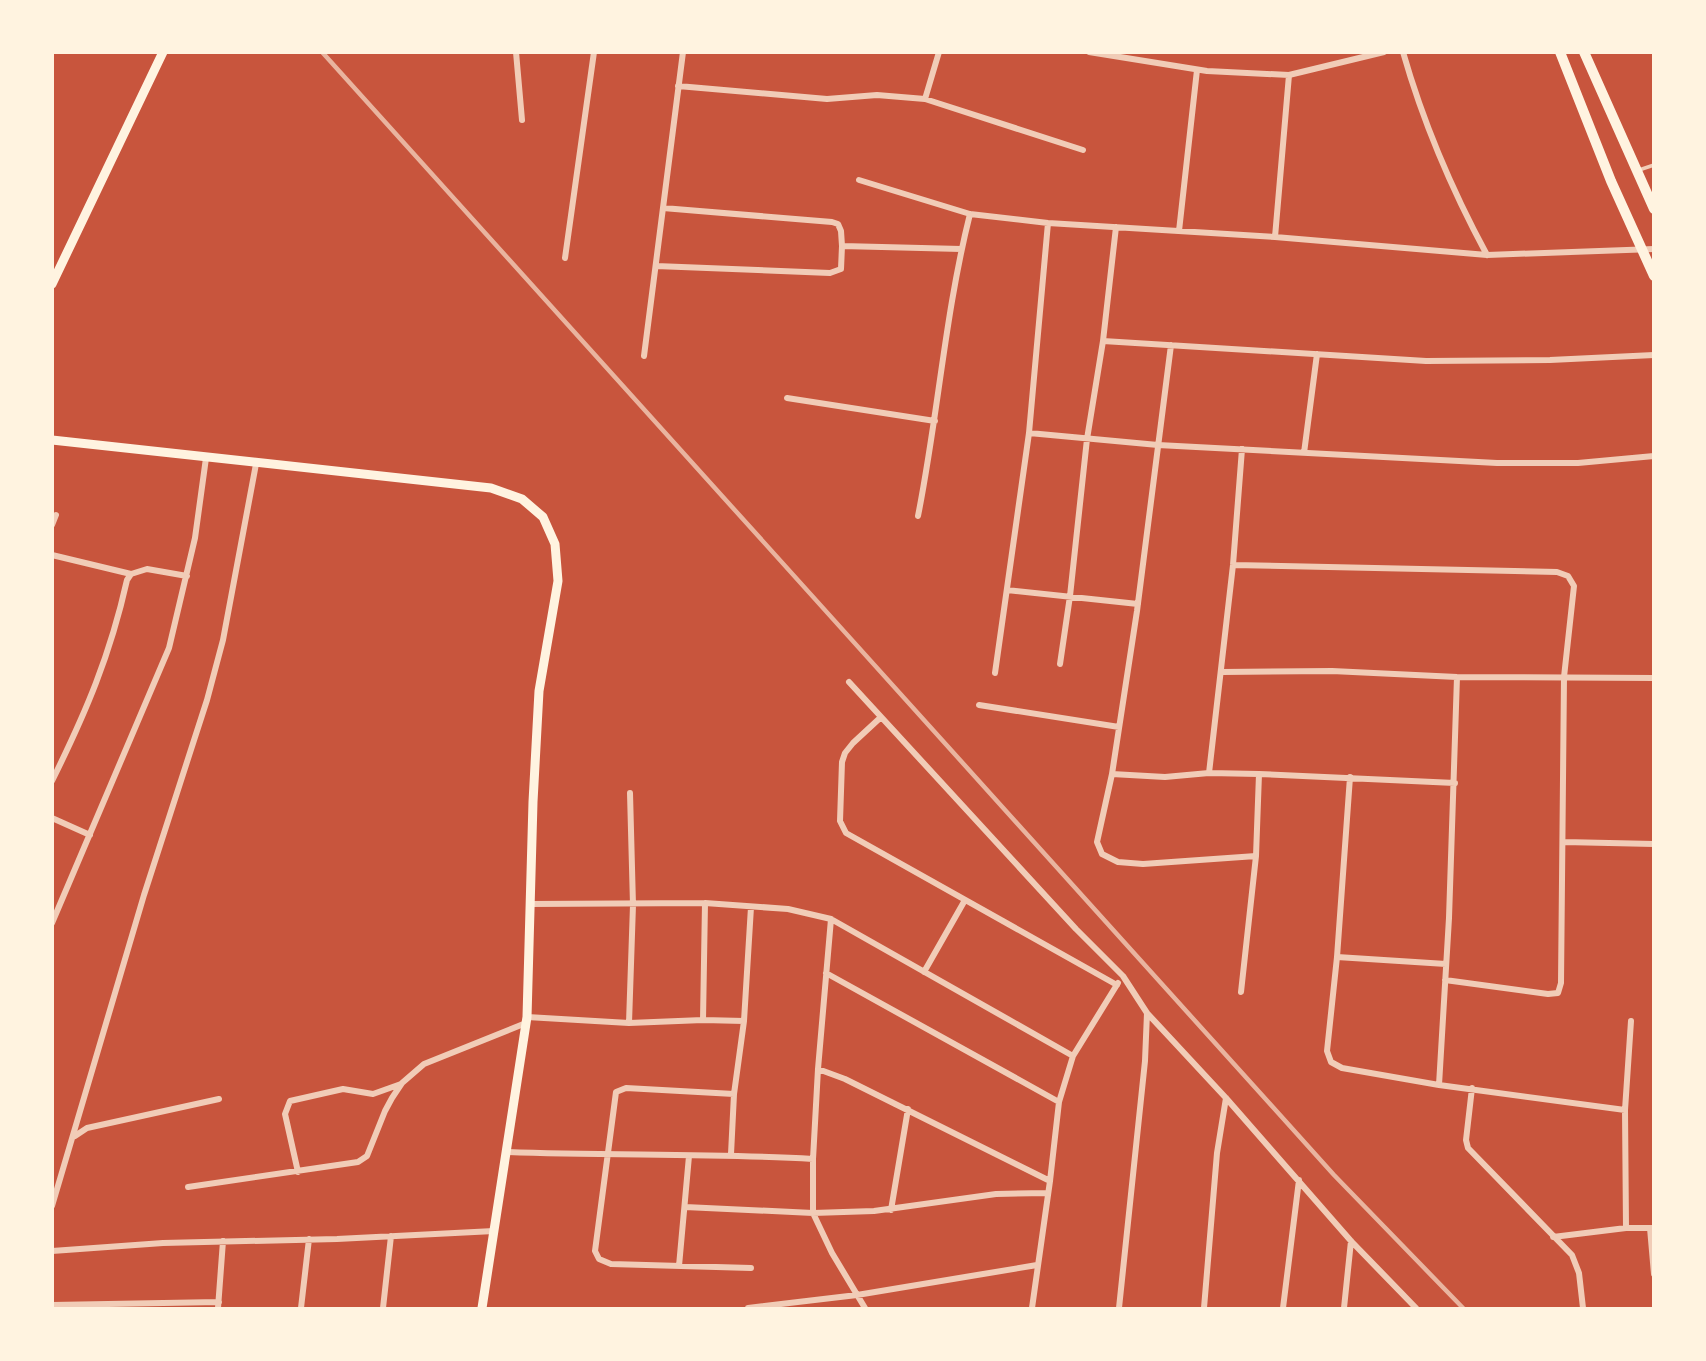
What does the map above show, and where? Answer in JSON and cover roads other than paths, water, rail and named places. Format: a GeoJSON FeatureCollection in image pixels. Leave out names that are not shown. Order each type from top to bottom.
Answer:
{"type":"FeatureCollection","features":[{"type":"Feature","properties":{"kind":"highway"},"geometry":{"type":"LineString","coordinates":[[1560,52],[1611,181],[1648,249],[1654,276]]}},
{"type":"Feature","properties":{"kind":"highway"},"geometry":{"type":"LineString","coordinates":[[1584,52],[1654,209]]}},
{"type":"Feature","properties":{"kind":"main road"},"geometry":{"type":"LineString","coordinates":[[52,284],[163,52]]}},
{"type":"Feature","properties":{"kind":"main road"},"geometry":{"type":"LineString","coordinates":[[52,440],[491,488],[522,499],[543,517],[555,544],[558,580],[539,691],[527,1020],[482,1308]]}},
{"type":"Feature","properties":{"kind":"street"},"geometry":{"type":"LineString","coordinates":[[516,52],[522,120]]}},
{"type":"Feature","properties":{"kind":"street"},"geometry":{"type":"LineString","coordinates":[[565,258],[594,52]]}},
{"type":"Feature","properties":{"kind":"street"},"geometry":{"type":"LineString","coordinates":[[644,356],[683,52]]}},
{"type":"Feature","properties":{"kind":"street"},"geometry":{"type":"LineString","coordinates":[[925,99],[939,52]]}},
{"type":"Feature","properties":{"kind":"street"},"geometry":{"type":"LineString","coordinates":[[1089,52],[1197,70],[1289,75],[1384,52]]}},
{"type":"Feature","properties":{"kind":"street"},"geometry":{"type":"LineString","coordinates":[[1403,52],[1413,87],[1465,215],[1488,255]]}},
{"type":"Feature","properties":{"kind":"street"},"geometry":{"type":"LineString","coordinates":[[1179,231],[1197,70]]}},
{"type":"Feature","properties":{"kind":"street"},"geometry":{"type":"LineString","coordinates":[[1275,237],[1289,75]]}},
{"type":"Feature","properties":{"kind":"street"},"geometry":{"type":"LineString","coordinates":[[678,86],[827,99],[877,95],[925,99],[1083,150]]}},
{"type":"Feature","properties":{"kind":"street"},"geometry":{"type":"LineString","coordinates":[[859,180],[970,214],[1048,223],[1275,237],[1488,255],[1648,249]]}},
{"type":"Feature","properties":{"kind":"street"},"geometry":{"type":"LineString","coordinates":[[656,266],[830,273],[841,269],[841,230],[838,224],[663,208]]}},
{"type":"Feature","properties":{"kind":"street"},"geometry":{"type":"LineString","coordinates":[[918,516],[961,249],[970,214]]}},
{"type":"Feature","properties":{"kind":"street"},"geometry":{"type":"LineString","coordinates":[[995,673],[1029,433],[1048,223]]}},
{"type":"Feature","properties":{"kind":"street"},"geometry":{"type":"LineString","coordinates":[[1060,664],[1087,439],[1103,341],[1115,227]]}},
{"type":"Feature","properties":{"kind":"street"},"geometry":{"type":"LineString","coordinates":[[842,246],[961,249]]}},
{"type":"Feature","properties":{"kind":"street"},"geometry":{"type":"LineString","coordinates":[[1103,341],[1426,361],[1550,360],[1654,355]]}},
{"type":"Feature","properties":{"kind":"street"},"geometry":{"type":"LineString","coordinates":[[1171,345],[1138,604],[1112,774],[1097,842],[1102,854],[1118,862],[1143,864],[1256,856]]}},
{"type":"Feature","properties":{"kind":"street"},"geometry":{"type":"LineString","coordinates":[[1304,453],[1317,354]]}},
{"type":"Feature","properties":{"kind":"street"},"geometry":{"type":"LineString","coordinates":[[787,398],[935,421]]}},
{"type":"Feature","properties":{"kind":"street"},"geometry":{"type":"LineString","coordinates":[[1029,433],[1158,445],[1497,463],[1578,463],[1654,456]]}},
{"type":"Feature","properties":{"kind":"street"},"geometry":{"type":"LineString","coordinates":[[1209,773],[1233,565],[1242,449]]}},
{"type":"Feature","properties":{"kind":"street"},"geometry":{"type":"LineString","coordinates":[[52,923],[169,648],[187,576],[206,458]]}},
{"type":"Feature","properties":{"kind":"street"},"geometry":{"type":"LineString","coordinates":[[52,1206],[216,664],[237,572],[256,464]]}},
{"type":"Feature","properties":{"kind":"street"},"geometry":{"type":"LineString","coordinates":[[52,525],[56,515]]}},
{"type":"Feature","properties":{"kind":"street"},"geometry":{"type":"LineString","coordinates":[[52,555],[131,574],[147,569],[187,576]]}},
{"type":"Feature","properties":{"kind":"street"},"geometry":{"type":"LineString","coordinates":[[1233,565],[1557,572],[1568,576],[1574,586],[1564,677],[1564,842],[1561,983],[1558,993],[1548,994],[1445,980]]}},
{"type":"Feature","properties":{"kind":"street"},"geometry":{"type":"LineString","coordinates":[[52,781],[93,694],[131,574]]}},
{"type":"Feature","properties":{"kind":"street"},"geometry":{"type":"LineString","coordinates":[[1007,590],[1138,604]]}},
{"type":"Feature","properties":{"kind":"street"},"geometry":{"type":"LineString","coordinates":[[1222,672],[1332,671],[1457,677],[1654,678]]}},
{"type":"Feature","properties":{"kind":"street"},"geometry":{"type":"LineString","coordinates":[[1439,1085],[1455,783],[1457,677]]}},
{"type":"Feature","properties":{"kind":"street"},"geometry":{"type":"LineString","coordinates":[[849,682],[1076,929],[1123,976],[1147,1013],[1226,1098],[1351,1241],[1416,1308]]}},
{"type":"Feature","properties":{"kind":"street"},"geometry":{"type":"LineString","coordinates":[[979,705],[1119,727]]}},
{"type":"Feature","properties":{"kind":"street"},"geometry":{"type":"LineString","coordinates":[[880,718],[845,752],[842,762],[840,821],[846,833],[1117,985]]}},
{"type":"Feature","properties":{"kind":"street"},"geometry":{"type":"LineString","coordinates":[[1112,774],[1165,777],[1209,773],[1259,774],[1455,783]]}},
{"type":"Feature","properties":{"kind":"street"},"geometry":{"type":"LineString","coordinates":[[1241,992],[1256,856],[1259,774]]}},
{"type":"Feature","properties":{"kind":"street"},"geometry":{"type":"LineString","coordinates":[[1350,777],[1328,1051],[1331,1062],[1342,1068],[1439,1085],[1625,1110]]}},
{"type":"Feature","properties":{"kind":"street"},"geometry":{"type":"LineString","coordinates":[[629,1023],[633,905],[630,793]]}},
{"type":"Feature","properties":{"kind":"street"},"geometry":{"type":"LineString","coordinates":[[52,818],[90,835]]}},
{"type":"Feature","properties":{"kind":"street"},"geometry":{"type":"LineString","coordinates":[[1564,842],[1654,844]]}},
{"type":"Feature","properties":{"kind":"street"},"geometry":{"type":"LineString","coordinates":[[924,972],[965,900]]}},
{"type":"Feature","properties":{"kind":"street"},"geometry":{"type":"LineString","coordinates":[[530,905],[705,903],[788,909],[831,919],[1073,1056]]}},
{"type":"Feature","properties":{"kind":"street"},"geometry":{"type":"LineString","coordinates":[[704,1020],[705,903]]}},
{"type":"Feature","properties":{"kind":"street"},"geometry":{"type":"LineString","coordinates":[[731,1154],[734,1094],[744,1021],[751,907]]}},
{"type":"Feature","properties":{"kind":"street"},"geometry":{"type":"LineString","coordinates":[[831,919],[818,1069],[813,1213],[832,1253],[865,1308]]}},
{"type":"Feature","properties":{"kind":"street"},"geometry":{"type":"LineString","coordinates":[[1337,957],[1446,964]]}},
{"type":"Feature","properties":{"kind":"street"},"geometry":{"type":"LineString","coordinates":[[826,972],[1059,1102]]}},
{"type":"Feature","properties":{"kind":"street"},"geometry":{"type":"LineString","coordinates":[[1032,1308],[1059,1102],[1073,1056],[1123,976]]}},
{"type":"Feature","properties":{"kind":"street"},"geometry":{"type":"LineString","coordinates":[[1119,1308],[1145,1061],[1147,1013]]}},
{"type":"Feature","properties":{"kind":"street"},"geometry":{"type":"LineString","coordinates":[[188,1187],[358,1162],[367,1156],[385,1111],[402,1083],[424,1064],[527,1020],[629,1023],[744,1021]]}},
{"type":"Feature","properties":{"kind":"street"},"geometry":{"type":"LineString","coordinates":[[1626,1228],[1625,1110],[1631,1021]]}},
{"type":"Feature","properties":{"kind":"street"},"geometry":{"type":"LineString","coordinates":[[818,1069],[845,1079],[1050,1181]]}},
{"type":"Feature","properties":{"kind":"street"},"geometry":{"type":"LineString","coordinates":[[298,1172],[285,1114],[290,1101],[343,1089],[373,1094],[402,1083]]}},
{"type":"Feature","properties":{"kind":"street"},"geometry":{"type":"LineString","coordinates":[[1472,1088],[1466,1140],[1468,1148],[1572,1255],[1579,1273],[1583,1308]]}},
{"type":"Feature","properties":{"kind":"street"},"geometry":{"type":"LineString","coordinates":[[734,1094],[620,1089],[615,1097],[595,1251],[599,1259],[611,1264],[751,1268]]}},
{"type":"Feature","properties":{"kind":"street"},"geometry":{"type":"LineString","coordinates":[[1204,1308],[1217,1153],[1226,1098]]}},
{"type":"Feature","properties":{"kind":"street"},"geometry":{"type":"LineString","coordinates":[[75,1136],[87,1128],[219,1099]]}},
{"type":"Feature","properties":{"kind":"street"},"geometry":{"type":"LineString","coordinates":[[891,1210],[908,1110]]}},
{"type":"Feature","properties":{"kind":"street"},"geometry":{"type":"LineString","coordinates":[[507,1152],[607,1156],[731,1154],[813,1159]]}},
{"type":"Feature","properties":{"kind":"street"},"geometry":{"type":"LineString","coordinates":[[679,1266],[689,1156]]}},
{"type":"Feature","properties":{"kind":"street"},"geometry":{"type":"LineString","coordinates":[[1283,1308],[1299,1180]]}},
{"type":"Feature","properties":{"kind":"street"},"geometry":{"type":"LineString","coordinates":[[685,1207],[813,1213],[891,1210],[996,1194],[1047,1193]]}},
{"type":"Feature","properties":{"kind":"street"},"geometry":{"type":"LineString","coordinates":[[1553,1237],[1626,1228],[1652,1228],[1654,1274]]}},
{"type":"Feature","properties":{"kind":"street"},"geometry":{"type":"LineString","coordinates":[[52,1251],[223,1241],[494,1231]]}},
{"type":"Feature","properties":{"kind":"street"},"geometry":{"type":"LineString","coordinates":[[383,1308],[391,1236]]}},
{"type":"Feature","properties":{"kind":"street"},"geometry":{"type":"LineString","coordinates":[[301,1308],[309,1239]]}},
{"type":"Feature","properties":{"kind":"street"},"geometry":{"type":"LineString","coordinates":[[52,1305],[219,1306],[223,1241]]}},
{"type":"Feature","properties":{"kind":"street"},"geometry":{"type":"LineString","coordinates":[[1344,1308],[1351,1241]]}},
{"type":"Feature","properties":{"kind":"street"},"geometry":{"type":"LineString","coordinates":[[748,1308],[858,1294],[1037,1265]]}},
{"type":"Feature","properties":{"kind":"lane"},"geometry":{"type":"LineString","coordinates":[[1637,171],[1654,165]]}},
{"type":"Feature","properties":{"kind":"railway"},"geometry":{"type":"LineString","coordinates":[[322,52],[1334,1175],[1463,1308]]}}]}
